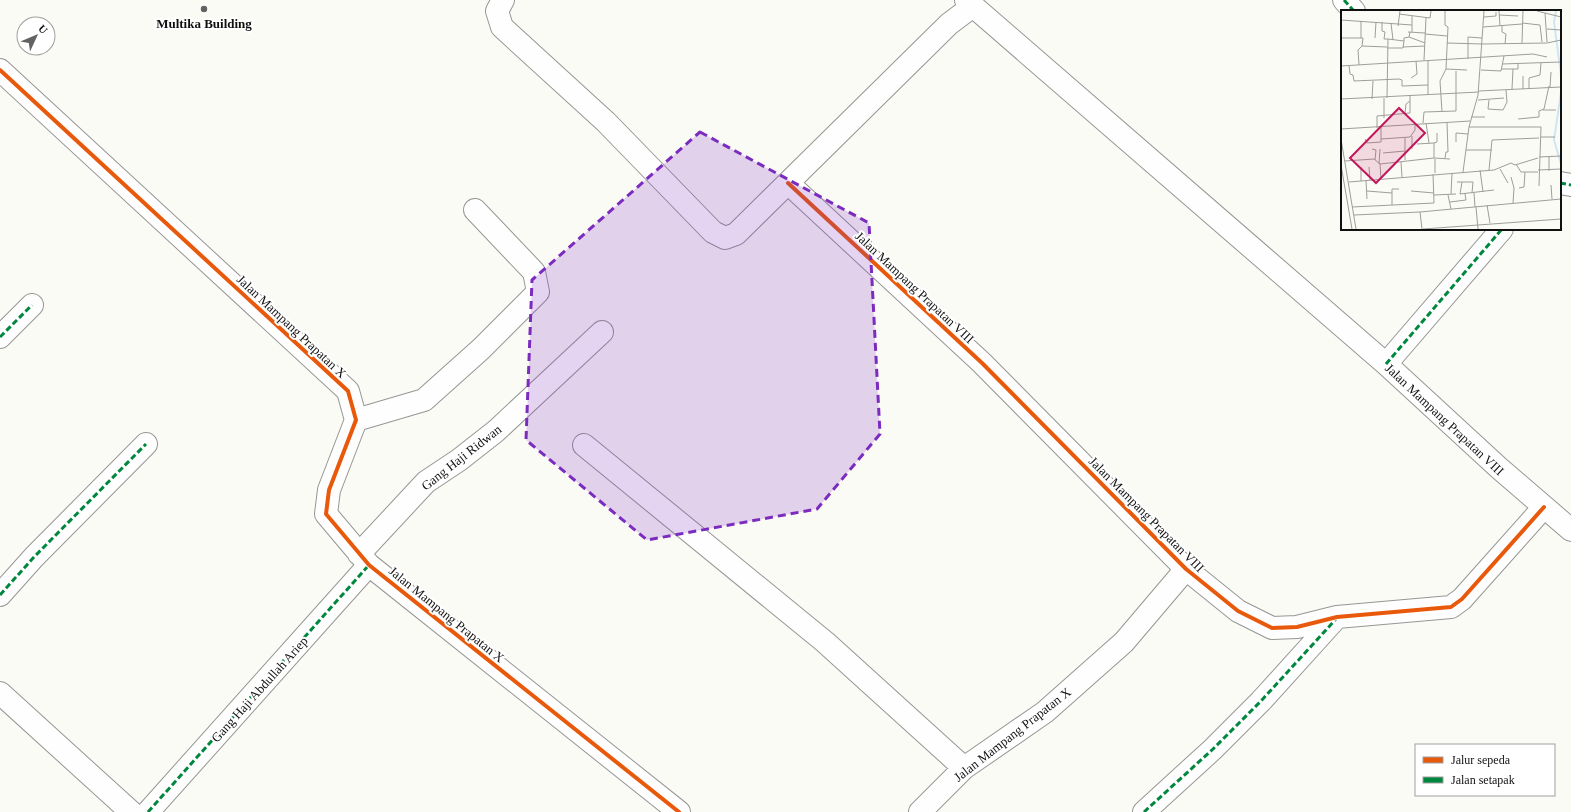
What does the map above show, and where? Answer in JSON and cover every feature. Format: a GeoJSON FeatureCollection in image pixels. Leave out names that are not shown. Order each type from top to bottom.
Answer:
{"type":"FeatureCollection","features":[{"type":"Feature","properties":{"kind":"street"},"geometry":{"type":"LineString","coordinates":[[503,0],[497,11],[502,27],[606,122],[713,232],[725,238],[736,234],[969,3]]}},
{"type":"Feature","properties":{"kind":"street"},"geometry":{"type":"LineString","coordinates":[[1344,0],[1353,10]]}},
{"type":"Feature","properties":{"kind":"street","name":"Jalan Mampang Prapatan VIII"},"geometry":{"type":"LineString","coordinates":[[969,3],[1386,364],[1499,468],[1571,530]]}},
{"type":"Feature","properties":{"kind":"street","name":"Jalan Mampang Prapatan X"},"geometry":{"type":"LineString","coordinates":[[0,70],[348,391],[356,420],[329,490],[326,514],[364,560],[679,812]]}},
{"type":"Feature","properties":{"kind":"street","name":"Jalan Mampang Prapatan VIII"},"geometry":{"type":"LineString","coordinates":[[788,182],[982,363],[1186,569],[1238,611],[1272,628],[1298,627],[1337,617],[1451,607],[1462,599],[1544,507]]}},
{"type":"Feature","properties":{"kind":"street"},"geometry":{"type":"LineString","coordinates":[[1561,183],[1571,185]]}},
{"type":"Feature","properties":{"kind":"street"},"geometry":{"type":"LineString","coordinates":[[356,420],[424,400],[481,350],[538,292],[534,272],[475,210]]}},
{"type":"Feature","properties":{"kind":"street"},"geometry":{"type":"LineString","coordinates":[[1386,364],[1501,230]]}},
{"type":"Feature","properties":{"kind":"street"},"geometry":{"type":"LineString","coordinates":[[0,336],[32,305]]}},
{"type":"Feature","properties":{"kind":"street","name":"Gang Haji Ridwan"},"geometry":{"type":"LineString","coordinates":[[364,560],[426,482],[459,460],[496,431],[602,332]]}},
{"type":"Feature","properties":{"kind":"street"},"geometry":{"type":"LineString","coordinates":[[0,595],[146,444]]}},
{"type":"Feature","properties":{"kind":"street"},"geometry":{"type":"LineString","coordinates":[[584,445],[825,642],[964,768]]}},
{"type":"Feature","properties":{"kind":"street","name":"Gang Haji Abdullah Ariep"},"geometry":{"type":"LineString","coordinates":[[148,812],[364,560]]}},
{"type":"Feature","properties":{"kind":"street","name":"Jalan Mampang Prapatan X"},"geometry":{"type":"LineString","coordinates":[[920,812],[964,768],[1045,712],[1124,642],[1186,569]]}},
{"type":"Feature","properties":{"kind":"street"},"geometry":{"type":"LineString","coordinates":[[1144,812],[1213,749],[1261,701],[1337,617]]}},
{"type":"Feature","properties":{"kind":"street"},"geometry":{"type":"LineString","coordinates":[[0,693],[130,812]]}},
{"type":"Feature","properties":{"kind":"highlighted area"},"geometry":{"type":"Polygon","coordinates":[[[700,132],[869,223],[880,434],[817,509],[647,540],[526,440],[532,280],[700,132]]]}},
{"type":"Feature","properties":{"kind":"marked path"},"geometry":{"type":"LineString","coordinates":[[1344,0],[1353,10]]}},
{"type":"Feature","properties":{"kind":"marked path"},"geometry":{"type":"LineString","coordinates":[[1561,183],[1571,185]]}},
{"type":"Feature","properties":{"kind":"marked path"},"geometry":{"type":"LineString","coordinates":[[1386,364],[1501,230]]}},
{"type":"Feature","properties":{"kind":"marked path"},"geometry":{"type":"LineString","coordinates":[[0,337],[32,305]]}},
{"type":"Feature","properties":{"kind":"marked path"},"geometry":{"type":"LineString","coordinates":[[0,595],[34,557],[146,444]]}},
{"type":"Feature","properties":{"kind":"marked path"},"geometry":{"type":"LineString","coordinates":[[148,812],[369,565]]}},
{"type":"Feature","properties":{"kind":"marked path"},"geometry":{"type":"LineString","coordinates":[[1144,812],[1213,749],[1261,701],[1336,619]]}},
{"type":"Feature","properties":{"kind":"cycle path"},"geometry":{"type":"LineString","coordinates":[[0,70],[348,391],[356,420],[329,490],[326,514],[369,565],[679,812]]}},
{"type":"Feature","properties":{"kind":"cycle path"},"geometry":{"type":"LineString","coordinates":[[788,183],[982,363],[1186,569],[1238,611],[1272,628],[1297,627],[1337,617],[1451,607],[1462,599],[1544,507]]}},
{"type":"Feature","properties":{"kind":"place","name":"Multika Building"},"geometry":{"type":"Point","coordinates":[204,9]}}]}
